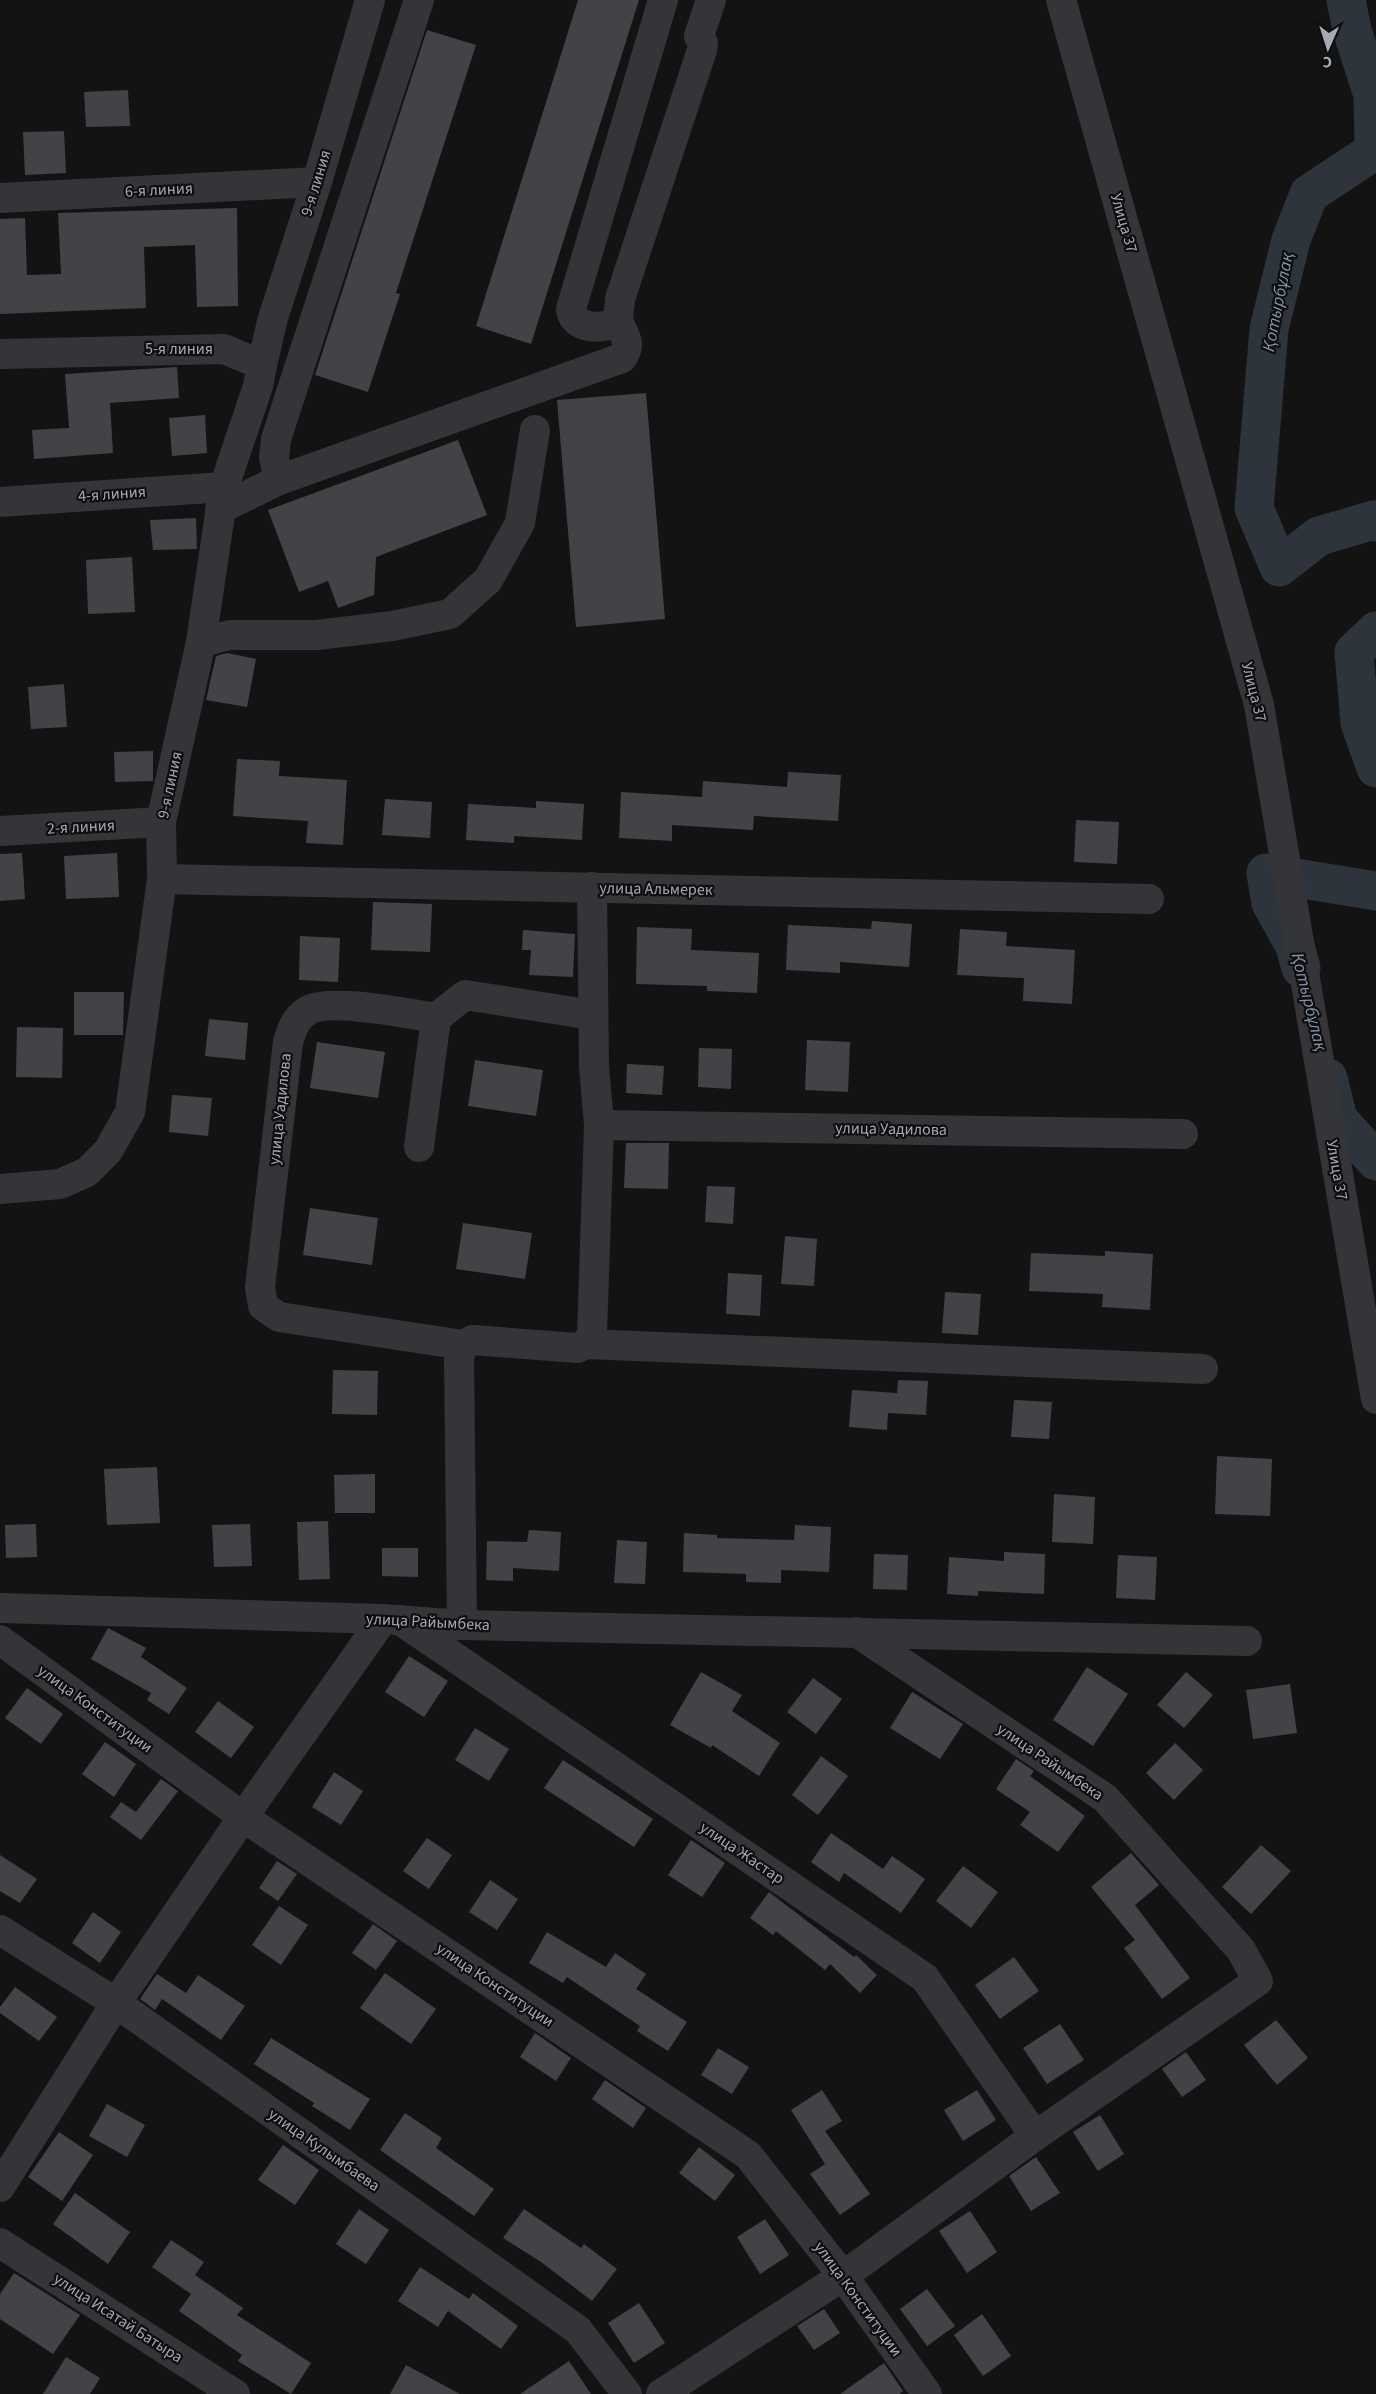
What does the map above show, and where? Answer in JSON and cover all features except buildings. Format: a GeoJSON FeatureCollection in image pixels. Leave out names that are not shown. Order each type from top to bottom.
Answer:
{"type":"FeatureCollection","features":[{"type":"Feature","properties":{"kind":"street","name":"9-я линия"},"geometry":{"type":"LineString","coordinates":[[262,365],[273,318],[317,182],[370,0]]}},
{"type":"Feature","properties":{"kind":"street"},"geometry":{"type":"LineString","coordinates":[[279,480],[274,458],[276,439],[419,0]]}},
{"type":"Feature","properties":{"kind":"street"},"geometry":{"type":"LineString","coordinates":[[618,321],[602,328],[576,322],[572,317],[571,309],[663,0]]}},
{"type":"Feature","properties":{"kind":"street"},"geometry":{"type":"LineString","coordinates":[[699,36],[711,0]]}},
{"type":"Feature","properties":{"kind":"street","name":"Улица 37"},"geometry":{"type":"LineString","coordinates":[[1061,0],[1259,705],[1376,1399]]}},
{"type":"Feature","properties":{"kind":"street"},"geometry":{"type":"LineString","coordinates":[[222,498],[279,480],[622,358],[628,350],[628,338],[618,321],[620,299],[703,43],[699,36],[667,28],[653,29]]}},
{"type":"Feature","properties":{"kind":"street","name":"6-я линия"},"geometry":{"type":"LineString","coordinates":[[0,198],[317,182]]}},
{"type":"Feature","properties":{"kind":"street","name":"5-я линия"},"geometry":{"type":"LineString","coordinates":[[0,354],[224,349],[262,365]]}},
{"type":"Feature","properties":{"kind":"street"},"geometry":{"type":"LineString","coordinates":[[222,498],[258,386],[262,365]]}},
{"type":"Feature","properties":{"kind":"street"},"geometry":{"type":"LineString","coordinates":[[201,642],[230,635],[317,635],[392,626],[450,614],[488,580],[520,523],[535,430]]}},
{"type":"Feature","properties":{"kind":"street","name":"9-я линия"},"geometry":{"type":"LineString","coordinates":[[0,1189],[60,1184],[87,1173],[108,1151],[130,1112],[162,879],[161,822],[201,642],[222,498]]}},
{"type":"Feature","properties":{"kind":"street","name":"4-я линия"},"geometry":{"type":"LineString","coordinates":[[0,502],[222,498]]}},
{"type":"Feature","properties":{"kind":"street","name":"2-я линия"},"geometry":{"type":"LineString","coordinates":[[0,831],[161,822]]}},
{"type":"Feature","properties":{"kind":"street","name":"улица Альмерек"},"geometry":{"type":"LineString","coordinates":[[162,879],[1149,899]]}},
{"type":"Feature","properties":{"kind":"street"},"geometry":{"type":"LineString","coordinates":[[586,1344],[592,1334],[599,1125],[594,1066],[592,887]]}},
{"type":"Feature","properties":{"kind":"street"},"geometry":{"type":"LineString","coordinates":[[418,1147],[436,1018],[465,995],[593,1015]]}},
{"type":"Feature","properties":{"kind":"street","name":"улица Уадилова"},"geometry":{"type":"LineString","coordinates":[[436,1018],[328,1004],[308,1010],[293,1024],[288,1042],[260,1287],[263,1306],[279,1317],[463,1345],[473,1340],[566,1348],[586,1344],[1203,1369]]}},
{"type":"Feature","properties":{"kind":"street","name":"улица Уадилова"},"geometry":{"type":"LineString","coordinates":[[599,1125],[1183,1134]]}},
{"type":"Feature","properties":{"kind":"street"},"geometry":{"type":"LineString","coordinates":[[462,1625],[459,1358],[463,1345]]}},
{"type":"Feature","properties":{"kind":"street","name":"улица Райымбека"},"geometry":{"type":"LineString","coordinates":[[0,1608],[391,1619],[462,1625],[1247,1641]]}},
{"type":"Feature","properties":{"kind":"street"},"geometry":{"type":"LineString","coordinates":[[0,2187],[116,2003],[243,1817],[391,1619]]}},
{"type":"Feature","properties":{"kind":"street","name":"улица Жастар"},"geometry":{"type":"LineString","coordinates":[[391,1619],[925,1978],[1035,2136]]}},
{"type":"Feature","properties":{"kind":"street","name":"улица Райымбека"},"geometry":{"type":"LineString","coordinates":[[856,1632],[1105,1798],[1241,1950],[1258,1982],[1035,2136]]}},
{"type":"Feature","properties":{"kind":"street","name":"улица Конституции"},"geometry":{"type":"LineString","coordinates":[[0,1640],[243,1817],[748,2155],[843,2276],[927,2394]]}},
{"type":"Feature","properties":{"kind":"street","name":"улица Кулымбаева"},"geometry":{"type":"LineString","coordinates":[[0,1930],[116,2003],[578,2330],[627,2394]]}},
{"type":"Feature","properties":{"kind":"street"},"geometry":{"type":"LineString","coordinates":[[662,2394],[843,2276],[1035,2136]]}},
{"type":"Feature","properties":{"kind":"street","name":"улица Исатай Батыра"},"geometry":{"type":"LineString","coordinates":[[0,2243],[235,2394]]}},
{"type":"Feature","properties":{"kind":"waterway","name":"Қотырбұлақ"},"geometry":{"type":"LineString","coordinates":[[1346,0],[1352,30],[1373,95],[1374,151],[1309,194],[1291,240],[1269,329],[1254,508],[1279,567],[1319,536],[1374,520],[1376,522]]}},
{"type":"Feature","properties":{"kind":"waterway","name":"Қотырбұлақ"},"geometry":{"type":"LineString","coordinates":[[1376,631],[1354,652],[1360,723],[1376,768]]}},
{"type":"Feature","properties":{"kind":"waterway","name":"Қотырбұлақ"},"geometry":{"type":"LineString","coordinates":[[1301,968],[1295,946],[1271,903],[1266,873],[1376,891]]}},
{"type":"Feature","properties":{"kind":"waterway","name":"Қотырбұлақ"},"geometry":{"type":"LineString","coordinates":[[1328,1078],[1338,1119],[1376,1161]]}}]}
